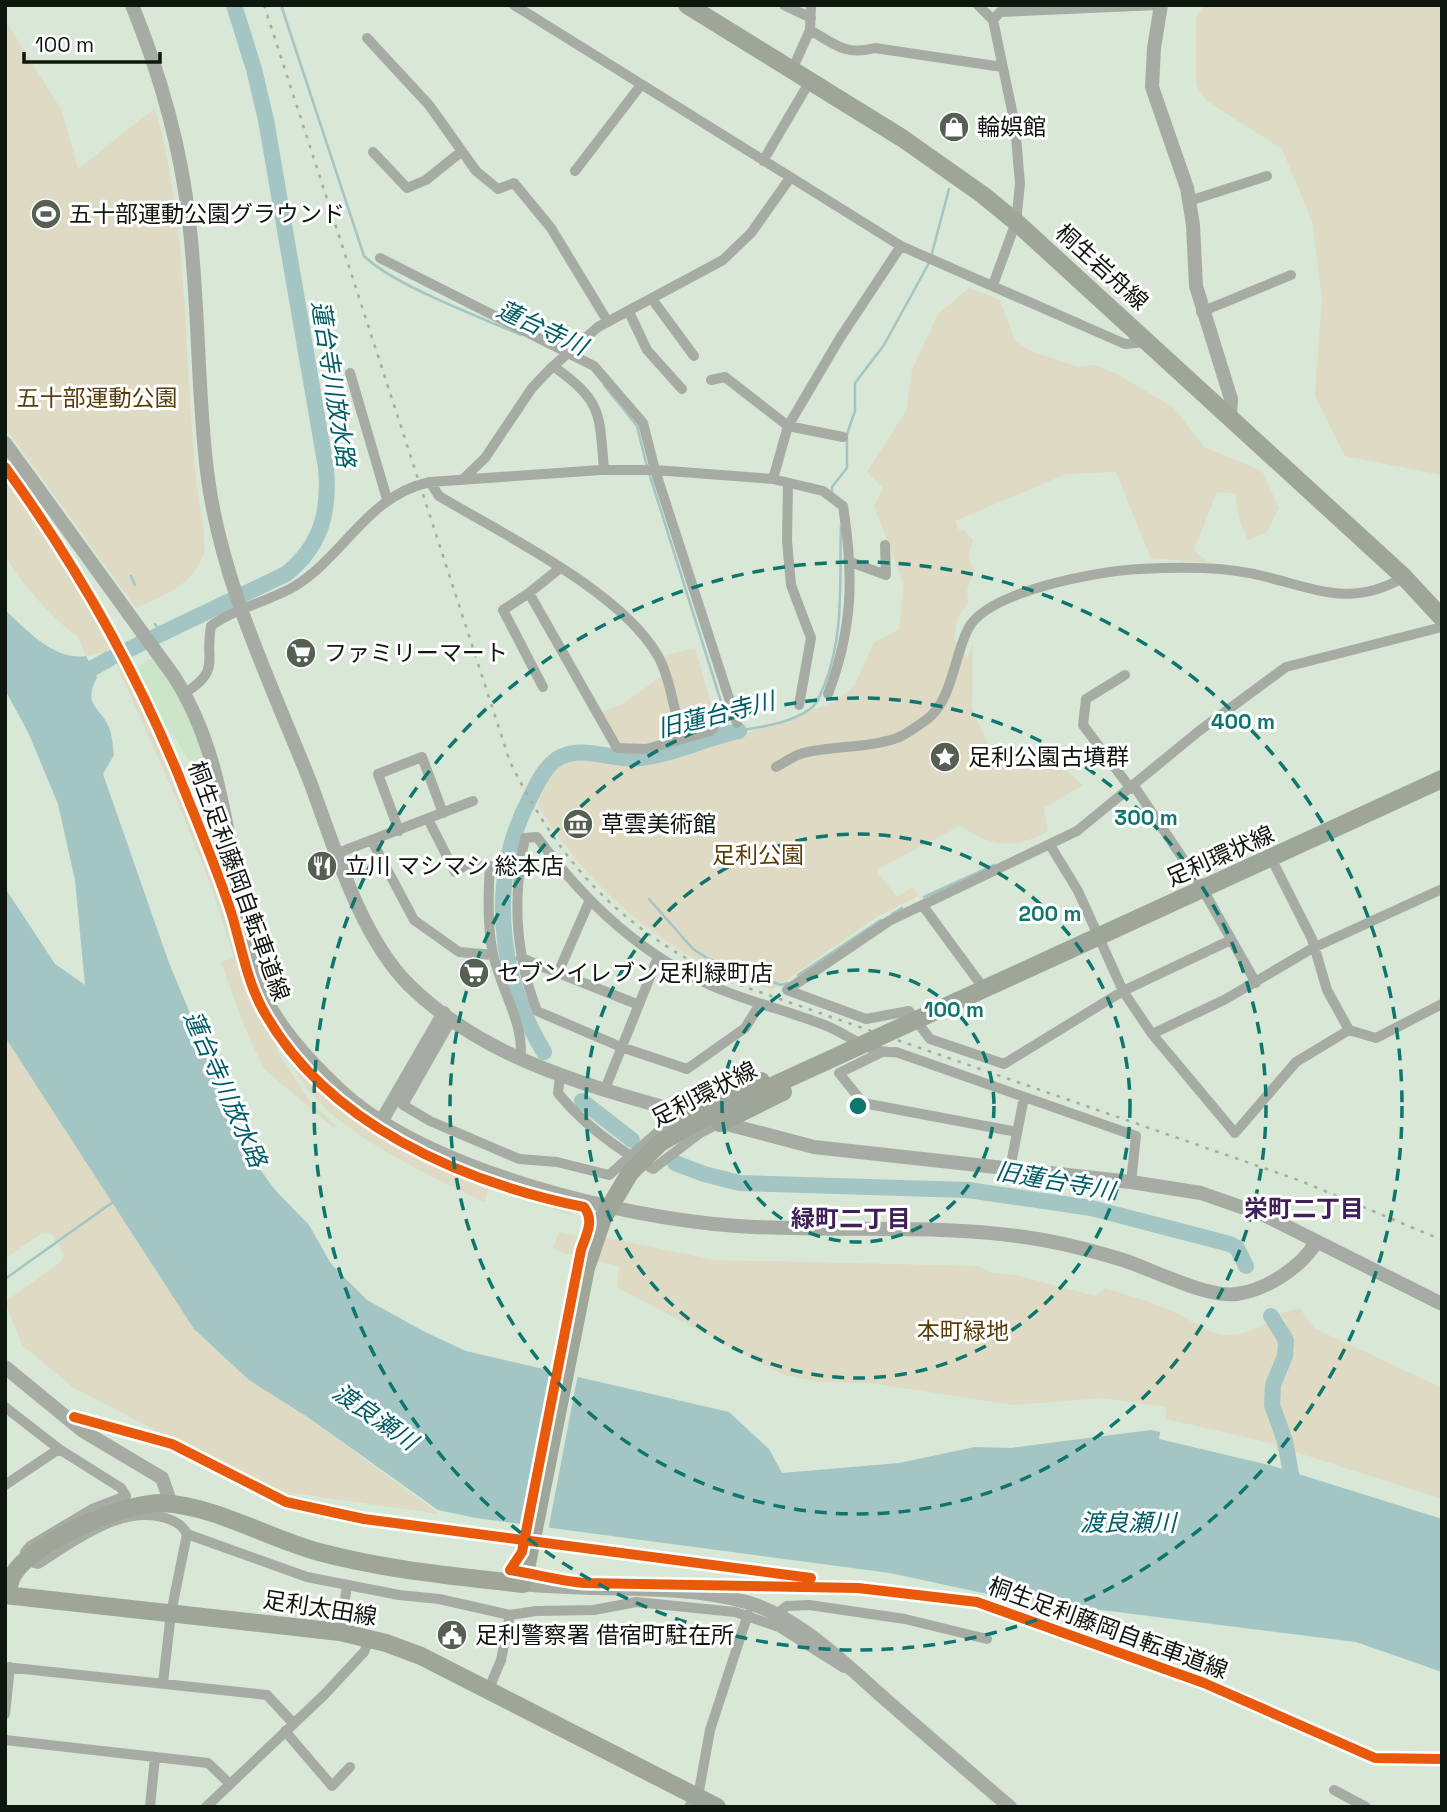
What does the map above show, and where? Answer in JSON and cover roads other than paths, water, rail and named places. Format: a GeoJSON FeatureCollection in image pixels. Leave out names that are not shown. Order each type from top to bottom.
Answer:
{"type":"FeatureCollection","features":[{"type":"Feature","properties":{"kind":"main road","name":"桐生岩舟線"},"geometry":{"type":"LineString","coordinates":[[687,5],[932,157],[1016,222],[1404,577],[1442,618]]}},
{"type":"Feature","properties":{"kind":"main road","name":"足利環状線"},"geometry":{"type":"LineString","coordinates":[[525,1575],[586,1268],[606,1211],[629,1164],[690,1125],[1069,950],[1272,860],[1441,780]]}},
{"type":"Feature","properties":{"kind":"main road"},"geometry":{"type":"LineString","coordinates":[[688,1114],[889,1023],[911,1016],[931,1014]]}},
{"type":"Feature","properties":{"kind":"main road"},"geometry":{"type":"LineString","coordinates":[[720,1123],[910,1034],[931,1014]]}},
{"type":"Feature","properties":{"kind":"main road"},"geometry":{"type":"LineString","coordinates":[[7,1595],[12,1576],[26,1561],[83,1525],[117,1510],[142,1504],[171,1504],[209,1513],[317,1552],[371,1564],[525,1575]]}},
{"type":"Feature","properties":{"kind":"main road","name":"足利太田線"},"geometry":{"type":"LineString","coordinates":[[7,1595],[340,1632],[370,1638],[421,1656],[693,1802],[717,1807]]}},
{"type":"Feature","properties":{"kind":"street"},"geometry":{"type":"LineString","coordinates":[[132,5],[162,88],[183,176],[193,251],[211,501],[232,584],[338,853],[379,947],[410,986],[448,1016],[520,1060],[560,1077],[814,1147],[1131,1182],[1215,1197],[1264,1215],[1442,1304]]}},
{"type":"Feature","properties":{"kind":"street"},"geometry":{"type":"LineString","coordinates":[[514,5],[901,246],[1125,344],[1148,342]]}},
{"type":"Feature","properties":{"kind":"street"},"geometry":{"type":"LineString","coordinates":[[784,5],[845,50],[858,53],[875,48],[1002,67]]}},
{"type":"Feature","properties":{"kind":"street"},"geometry":{"type":"LineString","coordinates":[[792,69],[810,24],[811,5]]}},
{"type":"Feature","properties":{"kind":"street"},"geometry":{"type":"LineString","coordinates":[[978,5],[993,20],[1015,125],[1020,184],[1016,222],[993,285]]}},
{"type":"Feature","properties":{"kind":"street"},"geometry":{"type":"LineString","coordinates":[[993,20],[1000,12],[1160,5],[1152,86],[1189,201],[1196,286],[1201,312],[1231,398],[1230,418]]}},
{"type":"Feature","properties":{"kind":"street"},"geometry":{"type":"LineString","coordinates":[[367,38],[429,104],[476,172],[498,188],[514,183],[534,206],[551,228],[608,322]]}},
{"type":"Feature","properties":{"kind":"street"},"geometry":{"type":"LineString","coordinates":[[763,161],[810,81]]}},
{"type":"Feature","properties":{"kind":"street"},"geometry":{"type":"LineString","coordinates":[[575,171],[641,85]]}},
{"type":"Feature","properties":{"kind":"street"},"geometry":{"type":"LineString","coordinates":[[373,152],[407,188],[426,180],[462,151]]}},
{"type":"Feature","properties":{"kind":"street"},"geometry":{"type":"LineString","coordinates":[[1189,201],[1267,176]]}},
{"type":"Feature","properties":{"kind":"street"},"geometry":{"type":"LineString","coordinates":[[462,480],[485,458],[532,388],[553,366],[608,322],[723,260],[751,233],[790,178]]}},
{"type":"Feature","properties":{"kind":"street"},"geometry":{"type":"LineString","coordinates":[[773,479],[788,426],[840,338],[901,246]]}},
{"type":"Feature","properties":{"kind":"street"},"geometry":{"type":"LineString","coordinates":[[380,258],[594,366],[643,423],[655,470],[737,723]]}},
{"type":"Feature","properties":{"kind":"street"},"geometry":{"type":"LineString","coordinates":[[1201,312],[1291,275]]}},
{"type":"Feature","properties":{"kind":"street"},"geometry":{"type":"LineString","coordinates":[[652,299],[694,356]]}},
{"type":"Feature","properties":{"kind":"street"},"geometry":{"type":"LineString","coordinates":[[629,312],[647,350],[682,389]]}},
{"type":"Feature","properties":{"kind":"street"},"geometry":{"type":"LineString","coordinates":[[553,366],[581,386],[596,405],[604,470]]}},
{"type":"Feature","properties":{"kind":"street"},"geometry":{"type":"LineString","coordinates":[[350,373],[387,499]]}},
{"type":"Feature","properties":{"kind":"street"},"geometry":{"type":"LineString","coordinates":[[712,380],[725,377],[788,426],[844,437]]}},
{"type":"Feature","properties":{"kind":"street"},"geometry":{"type":"LineString","coordinates":[[5,443],[185,693],[214,761],[252,962],[263,994],[294,1043],[342,1092],[381,1122],[421,1144],[473,1166],[606,1211],[734,1226],[940,1230],[1044,1240],[1086,1249],[1227,1294],[1253,1290],[1297,1266],[1309,1255],[1316,1242]]}},
{"type":"Feature","properties":{"kind":"street"},"geometry":{"type":"LineString","coordinates":[[185,693],[208,674],[212,661],[211,626],[241,608],[295,586],[316,571],[387,499],[410,487],[430,482],[604,470],[655,470],[773,479],[823,491],[843,506],[851,611],[843,656],[828,694]]}},
{"type":"Feature","properties":{"kind":"street"},"geometry":{"type":"LineString","coordinates":[[430,482],[439,496],[560,568],[618,607],[658,657],[682,739]]}},
{"type":"Feature","properties":{"kind":"street"},"geometry":{"type":"LineString","coordinates":[[788,484],[787,541],[791,585],[811,638],[799,705]]}},
{"type":"Feature","properties":{"kind":"street"},"geometry":{"type":"LineString","coordinates":[[848,561],[886,575],[885,545]]}},
{"type":"Feature","properties":{"kind":"street"},"geometry":{"type":"LineString","coordinates":[[543,687],[503,610],[560,568]]}},
{"type":"Feature","properties":{"kind":"street"},"geometry":{"type":"LineString","coordinates":[[776,767],[799,755],[895,739],[930,717],[942,699],[968,628],[979,615],[1006,600],[1051,586],[1081,577],[1139,569],[1220,570],[1266,577],[1320,593],[1357,595],[1377,590],[1404,577]]}},
{"type":"Feature","properties":{"kind":"street"},"geometry":{"type":"LineString","coordinates":[[529,593],[617,748],[646,749],[711,731],[720,717],[733,711]]}},
{"type":"Feature","properties":{"kind":"street"},"geometry":{"type":"LineString","coordinates":[[1231,940],[1123,991],[1004,1064],[930,1039],[909,1011],[866,1019],[787,990],[861,937],[1077,831],[1130,785],[1286,667],[1442,627]]}},
{"type":"Feature","properties":{"kind":"street"},"geometry":{"type":"LineString","coordinates":[[1125,675],[1086,699],[1083,725],[1130,785],[1201,891],[1256,983]]}},
{"type":"Feature","properties":{"kind":"street"},"geometry":{"type":"LineString","coordinates":[[399,831],[378,774],[422,757],[443,813]]}},
{"type":"Feature","properties":{"kind":"street"},"geometry":{"type":"LineString","coordinates":[[338,853],[473,802]]}},
{"type":"Feature","properties":{"kind":"street"},"geometry":{"type":"LineString","coordinates":[[428,819],[455,872],[467,864],[515,870]]}},
{"type":"Feature","properties":{"kind":"street"},"geometry":{"type":"LineString","coordinates":[[760,1004],[745,1028],[687,1069],[621,1047],[537,1011],[521,958],[516,892],[515,870],[525,838],[537,837],[589,902],[658,957],[711,985],[828,1027],[852,1041],[882,1052],[896,1052],[1136,1136],[1131,1182]]}},
{"type":"Feature","properties":{"kind":"street"},"geometry":{"type":"LineString","coordinates":[[372,841],[414,920],[459,952],[493,955]]}},
{"type":"Feature","properties":{"kind":"street"},"geometry":{"type":"LineString","coordinates":[[1050,845],[1078,891],[1123,991],[1153,1034],[1235,1133],[1296,1062],[1349,1030]]}},
{"type":"Feature","properties":{"kind":"street"},"geometry":{"type":"LineString","coordinates":[[1272,860],[1312,939],[1327,990],[1349,1030],[1376,1038],[1442,1004]]}},
{"type":"Feature","properties":{"kind":"street"},"geometry":{"type":"LineString","coordinates":[[493,867],[487,898],[493,955],[521,1040],[520,1060]]}},
{"type":"Feature","properties":{"kind":"street"},"geometry":{"type":"LineString","coordinates":[[1153,1034],[1256,983],[1313,948],[1439,891],[1442,904]]}},
{"type":"Feature","properties":{"kind":"street"},"geometry":{"type":"LineString","coordinates":[[558,973],[589,902]]}},
{"type":"Feature","properties":{"kind":"street"},"geometry":{"type":"LineString","coordinates":[[923,906],[979,982]]}},
{"type":"Feature","properties":{"kind":"street"},"geometry":{"type":"LineString","coordinates":[[605,1089],[658,957]]}},
{"type":"Feature","properties":{"kind":"street"},"geometry":{"type":"LineString","coordinates":[[521,958],[639,1005]]}},
{"type":"Feature","properties":{"kind":"street"},"geometry":{"type":"LineString","coordinates":[[381,1122],[448,1016]]}},
{"type":"Feature","properties":{"kind":"street"},"geometry":{"type":"LineString","coordinates":[[448,1016],[404,1100],[405,1108],[470,1140],[527,1161],[557,1162],[609,1175],[629,1164],[660,1129],[688,1114]]}},
{"type":"Feature","properties":{"kind":"street"},"geometry":{"type":"LineString","coordinates":[[882,1052],[839,1073],[863,1102],[1017,1132]]}},
{"type":"Feature","properties":{"kind":"street"},"geometry":{"type":"LineString","coordinates":[[560,1077],[556,1089],[566,1104],[629,1164],[653,1169],[700,1133],[720,1123]]}},
{"type":"Feature","properties":{"kind":"street"},"geometry":{"type":"LineString","coordinates":[[1010,1169],[1024,1097]]}},
{"type":"Feature","properties":{"kind":"street"},"geometry":{"type":"LineString","coordinates":[[5,1367],[82,1431],[162,1478],[171,1504]]}},
{"type":"Feature","properties":{"kind":"street"},"geometry":{"type":"LineString","coordinates":[[6,1409],[59,1449],[121,1488],[126,1496],[92,1509],[30,1546],[25,1552],[26,1561],[38,1564],[101,1527],[140,1515],[166,1518],[182,1526],[187,1534],[275,1567],[347,1586],[439,1598],[510,1615],[536,1611],[594,1610],[636,1602],[748,1614],[779,1627],[824,1658],[856,1674]]}},
{"type":"Feature","properties":{"kind":"street"},"geometry":{"type":"LineString","coordinates":[[5,1485],[59,1449]]}},
{"type":"Feature","properties":{"kind":"street"},"geometry":{"type":"LineString","coordinates":[[163,1683],[171,1613],[187,1534]]}},
{"type":"Feature","properties":{"kind":"street"},"geometry":{"type":"LineString","coordinates":[[525,1575],[724,1598],[743,1601],[776,1614],[856,1674],[1010,1807]]}},
{"type":"Feature","properties":{"kind":"street"},"geometry":{"type":"LineString","coordinates":[[340,1632],[347,1586]]}},
{"type":"Feature","properties":{"kind":"street"},"geometry":{"type":"LineString","coordinates":[[776,1614],[787,1606],[798,1604],[821,1606],[905,1619],[987,1639]]}},
{"type":"Feature","properties":{"kind":"street"},"geometry":{"type":"LineString","coordinates":[[693,1802],[710,1730],[748,1614]]}},
{"type":"Feature","properties":{"kind":"street"},"geometry":{"type":"LineString","coordinates":[[488,1691],[501,1660],[510,1615]]}},
{"type":"Feature","properties":{"kind":"street"},"geometry":{"type":"LineString","coordinates":[[208,1806],[364,1652],[370,1638]]}},
{"type":"Feature","properties":{"kind":"street"},"geometry":{"type":"LineString","coordinates":[[5,1714],[8,1667],[267,1695],[332,1786],[351,1767]]}},
{"type":"Feature","properties":{"kind":"street"},"geometry":{"type":"LineString","coordinates":[[5,1740],[208,1763],[229,1783]]}},
{"type":"Feature","properties":{"kind":"street"},"geometry":{"type":"LineString","coordinates":[[150,1807],[155,1757]]}},
{"type":"Feature","properties":{"kind":"street"},"geometry":{"type":"LineString","coordinates":[[1334,1790],[1366,1807]]}},
{"type":"Feature","properties":{"kind":"water","name":"渡良瀬川"},"geometry":{"type":"Polygon","coordinates":[[[5,610],[52,649],[63,654],[86,656],[97,677],[92,699],[109,727],[112,741],[114,755],[103,774],[169,963],[249,1154],[275,1190],[309,1225],[331,1264],[367,1300],[466,1351],[729,1412],[769,1449],[782,1473],[899,1463],[975,1447],[1011,1448],[1151,1430],[1160,1432],[1159,1439],[1273,1466],[1442,1519],[1442,1672],[1356,1642],[1006,1598],[890,1573],[476,1518],[438,1510],[309,1418],[249,1380],[194,1329],[5,1037],[5,888],[55,964],[85,985],[75,880],[58,804],[28,732],[5,690],[5,610]]]}},
{"type":"Feature","properties":{"kind":"waterway","name":"蓮台寺川放水路"},"geometry":{"type":"LineString","coordinates":[[115,656],[286,574],[308,552],[321,527],[324,513],[326,468],[266,120],[254,69],[234,5]]}},
{"type":"Feature","properties":{"kind":"waterway","name":"蓮台寺川"},"geometry":{"type":"LineString","coordinates":[[281,5],[364,256],[416,289],[521,335]]}},
{"type":"Feature","properties":{"kind":"waterway","name":"旧蓮台寺川"},"geometry":{"type":"LineString","coordinates":[[931,257],[949,189]]}},
{"type":"Feature","properties":{"kind":"waterway","name":"旧蓮台寺川"},"geometry":{"type":"LineString","coordinates":[[832,494],[832,487],[847,468],[847,434],[855,411],[855,383],[884,345],[929,263]]}},
{"type":"Feature","properties":{"kind":"waterway","name":"蓮台寺川"},"geometry":{"type":"LineString","coordinates":[[604,385],[637,426],[647,467]]}},
{"type":"Feature","properties":{"kind":"waterway","name":"蓮台寺川"},"geometry":{"type":"LineString","coordinates":[[649,473],[724,711]]}},
{"type":"Feature","properties":{"kind":"waterway","name":"旧蓮台寺川"},"geometry":{"type":"LineString","coordinates":[[739,731],[793,718],[813,707],[818,699],[831,666],[838,627],[841,526]]}},
{"type":"Feature","properties":{"kind":"waterway"},"geometry":{"type":"LineString","coordinates":[[131,576],[135,585]]}},
{"type":"Feature","properties":{"kind":"waterway"},"geometry":{"type":"LineString","coordinates":[[155,624],[161,633]]}},
{"type":"Feature","properties":{"kind":"waterway","name":"蓮台寺川放水路"},"geometry":{"type":"LineString","coordinates":[[75,678],[109,659]]}},
{"type":"Feature","properties":{"kind":"waterway","name":"蓮台寺川"},"geometry":{"type":"LineString","coordinates":[[726,717],[729,733]]}},
{"type":"Feature","properties":{"kind":"waterway","name":"旧蓮台寺川"},"geometry":{"type":"LineString","coordinates":[[544,1052],[528,1023],[516,992],[508,960],[503,894],[516,829],[541,777],[552,763],[567,755],[587,753],[641,758],[739,731]]}},
{"type":"Feature","properties":{"kind":"waterway"},"geometry":{"type":"LineString","coordinates":[[924,897],[994,865]]}},
{"type":"Feature","properties":{"kind":"waterway"},"geometry":{"type":"LineString","coordinates":[[649,899],[693,949],[709,959],[781,985],[787,983]]}},
{"type":"Feature","properties":{"kind":"waterway"},"geometry":{"type":"LineString","coordinates":[[892,914],[902,908]]}},
{"type":"Feature","properties":{"kind":"waterway"},"geometry":{"type":"LineString","coordinates":[[798,975],[881,920]]}},
{"type":"Feature","properties":{"kind":"waterway","name":"旧蓮台寺川"},"geometry":{"type":"LineString","coordinates":[[582,1101],[632,1140]]}},
{"type":"Feature","properties":{"kind":"waterway","name":"旧蓮台寺川"},"geometry":{"type":"LineString","coordinates":[[675,1163],[740,1183],[968,1190],[1091,1208],[1230,1244],[1237,1248],[1246,1266]]}},
{"type":"Feature","properties":{"kind":"waterway"},"geometry":{"type":"LineString","coordinates":[[5,1279],[113,1202]]}},
{"type":"Feature","properties":{"kind":"waterway","name":"旧蓮台寺川"},"geometry":{"type":"LineString","coordinates":[[1271,1316],[1286,1340],[1285,1356],[1273,1385],[1272,1405],[1285,1441],[1293,1485]]}},
{"type":"Feature","properties":{"kind":"railway"},"geometry":{"type":"LineString","coordinates":[[264,5],[510,762],[552,835],[600,893],[658,941],[731,982],[1301,1181],[1442,1240]]}},
{"type":"Feature","properties":{"kind":"place","name":"輪娯館"},"geometry":{"type":"Point","coordinates":[954,127]}},
{"type":"Feature","properties":{"kind":"place","name":"五十部運動公園グラウンド"},"geometry":{"type":"Point","coordinates":[46,214]}},
{"type":"Feature","properties":{"kind":"place","name":"ファミリーマート"},"geometry":{"type":"Point","coordinates":[301,653]}},
{"type":"Feature","properties":{"kind":"place","name":"足利公園古墳群"},"geometry":{"type":"Point","coordinates":[945,757]}},
{"type":"Feature","properties":{"kind":"place","name":"草雲美術館"},"geometry":{"type":"Point","coordinates":[578,824]}},
{"type":"Feature","properties":{"kind":"place","name":"立川 マシマシ 総本店"},"geometry":{"type":"Point","coordinates":[322,866]}},
{"type":"Feature","properties":{"kind":"place","name":"セブンイレブン足利緑町店"},"geometry":{"type":"Point","coordinates":[474,973]}},
{"type":"Feature","properties":{"kind":"place","name":"足利警察署 借宿町駐在所"},"geometry":{"type":"Point","coordinates":[452,1635]}},
{"type":"Feature","properties":{"kind":"district","name":"栄町二丁目"},"geometry":{"type":"Point","coordinates":[1304,1209]}},
{"type":"Feature","properties":{"kind":"district","name":"緑町二丁目"},"geometry":{"type":"Point","coordinates":[851,1219]}},
{"type":"Feature","properties":{"kind":"park label","name":"五十部運動公園"},"geometry":{"type":"Point","coordinates":[97,398]}},
{"type":"Feature","properties":{"kind":"park label","name":"足利公園"},"geometry":{"type":"Point","coordinates":[758,855]}},
{"type":"Feature","properties":{"kind":"park label","name":"本町緑地"},"geometry":{"type":"Point","coordinates":[963,1331]}}]}
